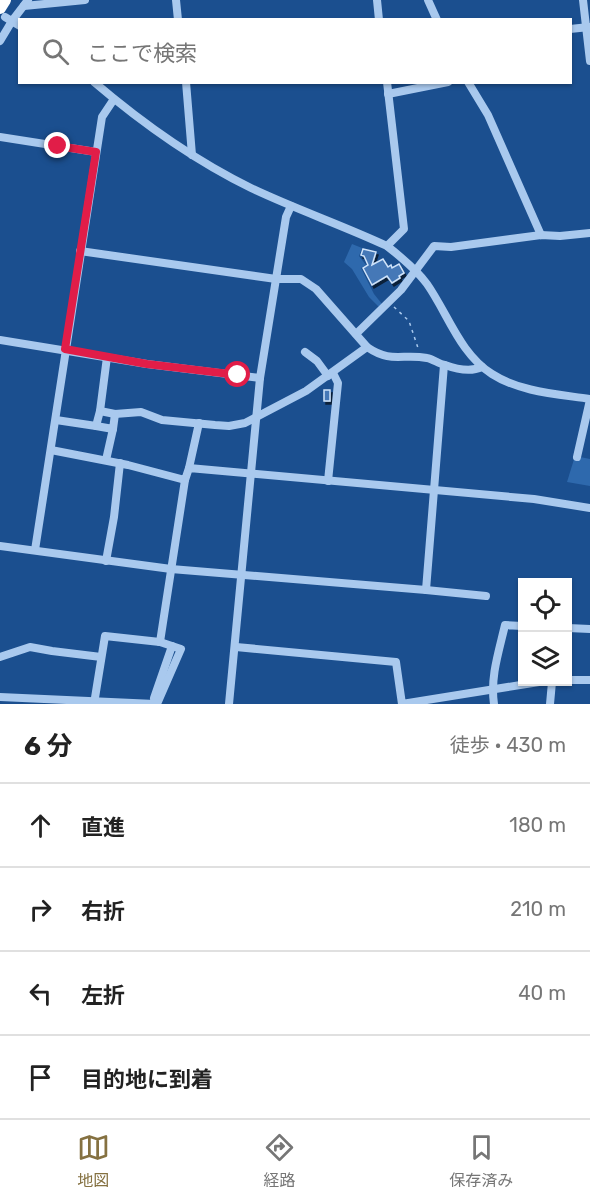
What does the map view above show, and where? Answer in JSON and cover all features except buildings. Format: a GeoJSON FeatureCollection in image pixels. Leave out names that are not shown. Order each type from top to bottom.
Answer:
{"type":"FeatureCollection","features":[{"type":"Feature","properties":{"kind":"highway"},"geometry":{"type":"LineString","coordinates":[[5,0],[6,15]]}},
{"type":"Feature","properties":{"kind":"street"},"geometry":{"type":"LineString","coordinates":[[0,41],[6,15],[26,3],[85,0]]}},
{"type":"Feature","properties":{"kind":"street"},"geometry":{"type":"LineString","coordinates":[[176,0],[178,18]]}},
{"type":"Feature","properties":{"kind":"street"},"geometry":{"type":"LineString","coordinates":[[377,0],[379,18]]}},
{"type":"Feature","properties":{"kind":"street"},"geometry":{"type":"LineString","coordinates":[[428,0],[436,18]]}},
{"type":"Feature","properties":{"kind":"street"},"geometry":{"type":"LineString","coordinates":[[583,0],[588,27],[590,61]]}},
{"type":"Feature","properties":{"kind":"street"},"geometry":{"type":"LineString","coordinates":[[6,15],[18,24]]}},
{"type":"Feature","properties":{"kind":"street"},"geometry":{"type":"LineString","coordinates":[[572,29],[588,27]]}},
{"type":"Feature","properties":{"kind":"street"},"geometry":{"type":"LineString","coordinates":[[96,84],[192,155],[250,187],[387,246],[415,270],[469,353],[482,367],[494,375],[525,388],[590,399],[577,457]]}},
{"type":"Feature","properties":{"kind":"street"},"geometry":{"type":"LineString","coordinates":[[186,84],[192,155]]}},
{"type":"Feature","properties":{"kind":"street"},"geometry":{"type":"LineString","coordinates":[[387,84],[404,229],[387,246]]}},
{"type":"Feature","properties":{"kind":"street"},"geometry":{"type":"LineString","coordinates":[[388,93],[437,84]]}},
{"type":"Feature","properties":{"kind":"street"},"geometry":{"type":"LineString","coordinates":[[469,84],[488,115],[541,235]]}},
{"type":"Feature","properties":{"kind":"street"},"geometry":{"type":"LineString","coordinates":[[35,550],[102,117],[114,99]]}},
{"type":"Feature","properties":{"kind":"street"},"geometry":{"type":"LineString","coordinates":[[0,137],[96,152]]}},
{"type":"Feature","properties":{"kind":"street"},"geometry":{"type":"LineString","coordinates":[[229,704],[260,378],[286,217],[291,206]]}},
{"type":"Feature","properties":{"kind":"street"},"geometry":{"type":"LineString","coordinates":[[356,334],[401,290],[434,246],[451,247],[541,235],[590,233]]}},
{"type":"Feature","properties":{"kind":"street"},"geometry":{"type":"LineString","coordinates":[[80,250],[276,279],[301,279],[316,289],[367,347],[387,357],[428,358],[444,365],[474,370],[482,367]]}},
{"type":"Feature","properties":{"kind":"street"},"geometry":{"type":"LineString","coordinates":[[0,340],[147,364],[260,378]]}},
{"type":"Feature","properties":{"kind":"street"},"geometry":{"type":"LineString","coordinates":[[100,411],[115,414],[141,412],[162,420],[229,426],[245,423],[306,391],[367,347]]}},
{"type":"Feature","properties":{"kind":"street"},"geometry":{"type":"LineString","coordinates":[[304,352],[317,361],[338,383],[328,481]]}},
{"type":"Feature","properties":{"kind":"street"},"geometry":{"type":"LineString","coordinates":[[96,426],[107,357]]}},
{"type":"Feature","properties":{"kind":"street"},"geometry":{"type":"LineString","coordinates":[[426,590],[436,491],[444,365]]}},
{"type":"Feature","properties":{"kind":"street"},"geometry":{"type":"LineString","coordinates":[[106,460],[115,414]]}},
{"type":"Feature","properties":{"kind":"street"},"geometry":{"type":"LineString","coordinates":[[56,420],[113,429]]}},
{"type":"Feature","properties":{"kind":"street"},"geometry":{"type":"LineString","coordinates":[[160,642],[184,480],[199,423]]}},
{"type":"Feature","properties":{"kind":"street"},"geometry":{"type":"LineString","coordinates":[[51,450],[120,463],[184,480]]}},
{"type":"Feature","properties":{"kind":"street"},"geometry":{"type":"LineString","coordinates":[[106,561],[120,463]]}},
{"type":"Feature","properties":{"kind":"street"},"geometry":{"type":"LineString","coordinates":[[189,468],[534,499],[590,508]]}},
{"type":"Feature","properties":{"kind":"street"},"geometry":{"type":"LineString","coordinates":[[0,546],[171,569],[486,596]]}},
{"type":"Feature","properties":{"kind":"street"},"geometry":{"type":"LineString","coordinates":[[494,704],[492,689],[505,625],[518,626]]}},
{"type":"Feature","properties":{"kind":"street"},"geometry":{"type":"LineString","coordinates":[[572,628],[590,629]]}},
{"type":"Feature","properties":{"kind":"street"},"geometry":{"type":"LineString","coordinates":[[0,697],[94,703],[154,704],[165,660],[172,646],[160,642],[105,636],[94,703]]}},
{"type":"Feature","properties":{"kind":"street"},"geometry":{"type":"LineString","coordinates":[[0,657],[30,646],[101,657]]}},
{"type":"Feature","properties":{"kind":"street"},"geometry":{"type":"LineString","coordinates":[[236,647],[396,662],[402,704],[518,685]]}},
{"type":"Feature","properties":{"kind":"street"},"geometry":{"type":"LineString","coordinates":[[572,680],[590,680]]}},
{"type":"Feature","properties":{"kind":"street"},"geometry":{"type":"LineString","coordinates":[[550,704],[552,686]]}},
{"type":"Feature","properties":{"kind":"path"},"geometry":{"type":"LineString","coordinates":[[389,302],[409,321],[422,358]]}},
{"type":"Feature","properties":{"kind":"shaded area"},"geometry":{"type":"Polygon","coordinates":[[[352,244],[362,248],[359,256],[366,265],[361,268],[374,294],[382,304],[380,308],[369,297],[352,269],[344,262],[352,244]]]}},
{"type":"Feature","properties":{"kind":"shaded area"},"geometry":{"type":"Polygon","coordinates":[[[575,456],[590,459],[590,486],[567,482],[575,456]]]}},
{"type":"Feature","properties":{"kind":"route"},"geometry":{"type":"LineString","coordinates":[[58,146],[96,152],[65,349],[147,364],[238,375]]}}]}
